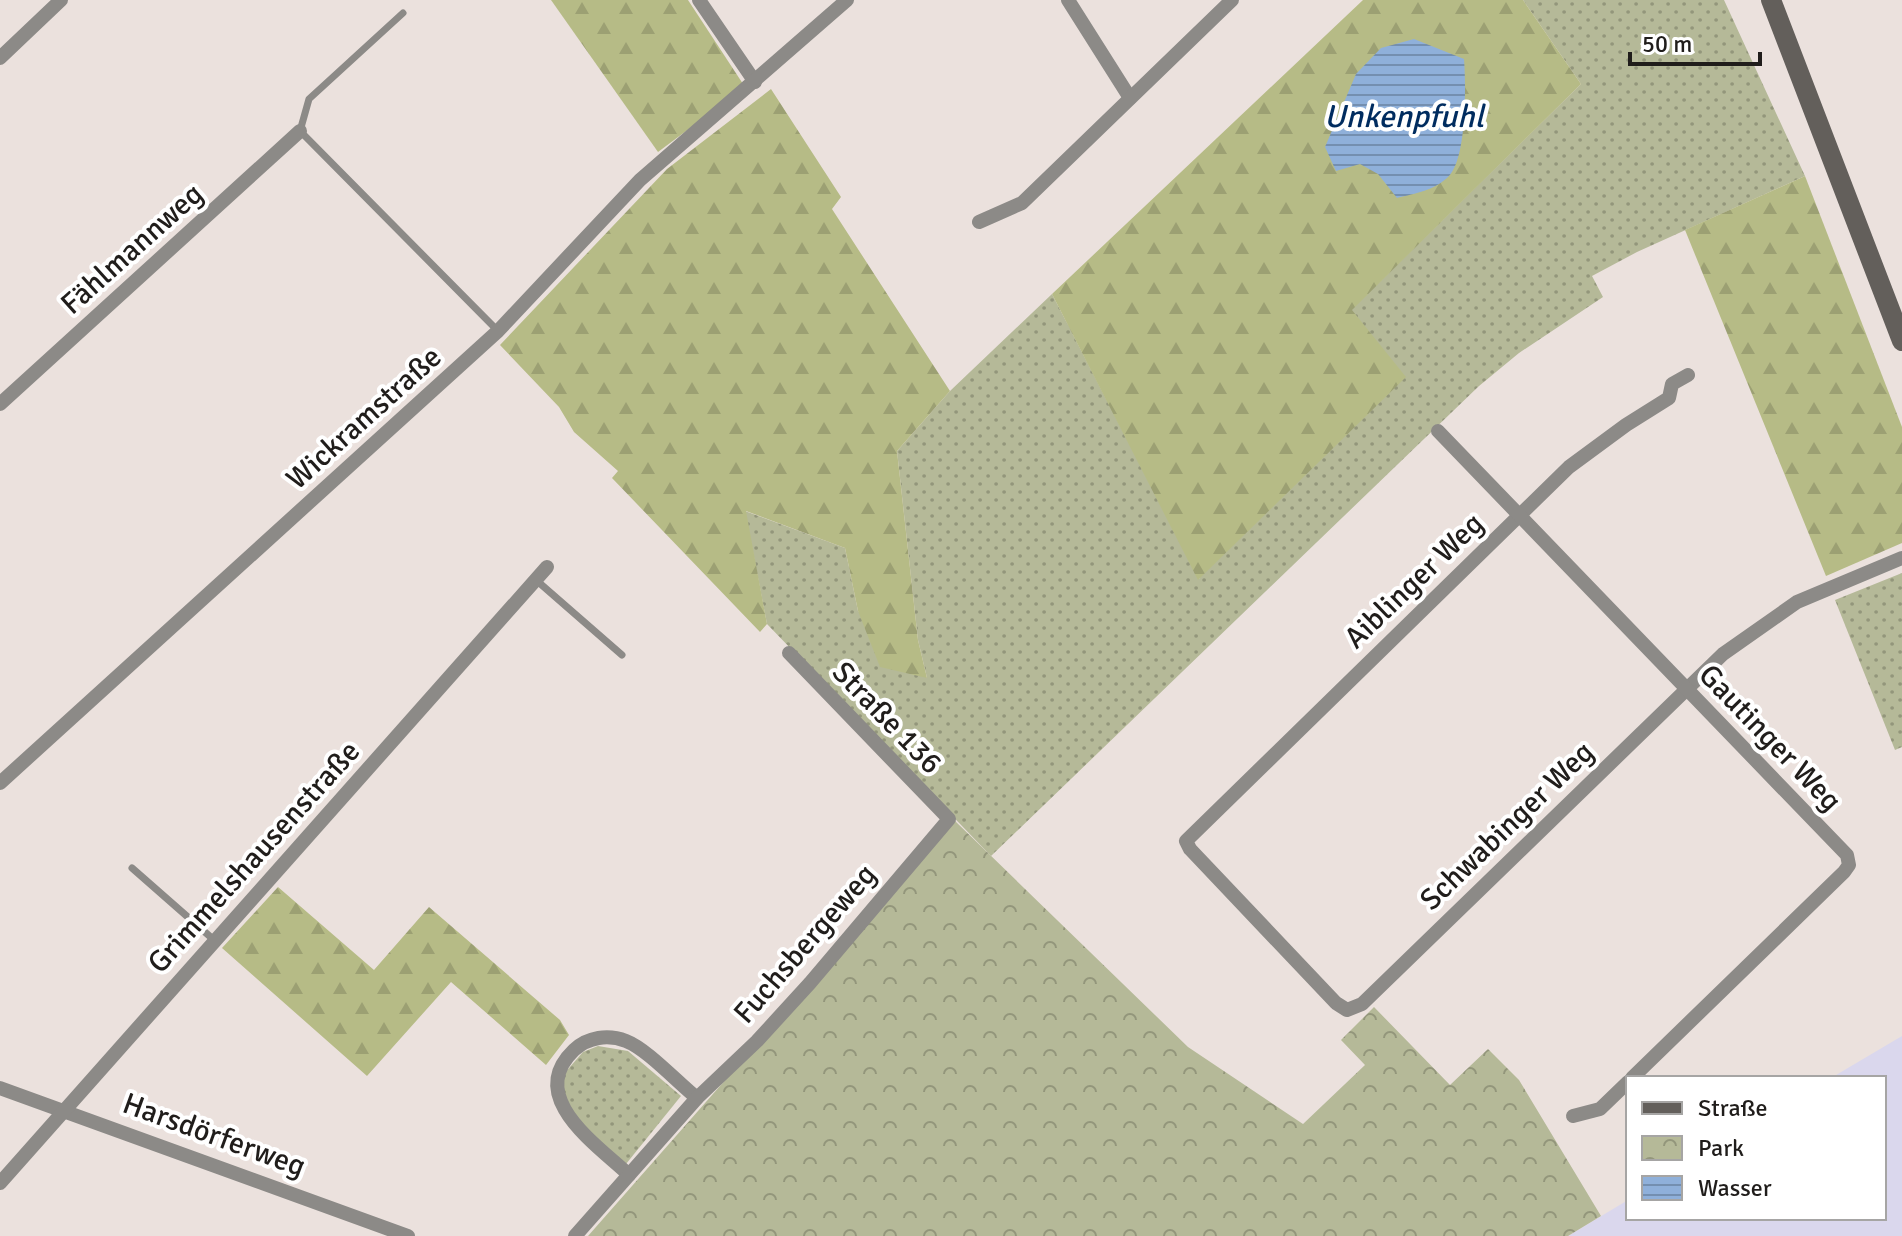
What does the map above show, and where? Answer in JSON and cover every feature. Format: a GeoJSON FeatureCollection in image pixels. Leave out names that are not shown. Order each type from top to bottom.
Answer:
{"type":"FeatureCollection","features":[{"type":"Feature","properties":{"kind":"main road"},"geometry":{"type":"LineString","coordinates":[[1771,0],[1902,341]]}},
{"type":"Feature","properties":{"kind":"street"},"geometry":{"type":"LineString","coordinates":[[0,58],[61,0]]}},
{"type":"Feature","properties":{"kind":"street"},"geometry":{"type":"LineString","coordinates":[[699,0],[755,82]]}},
{"type":"Feature","properties":{"kind":"street","name":"Wickramstraße"},"geometry":{"type":"LineString","coordinates":[[0,783],[498,331],[640,180],[847,0]]}},
{"type":"Feature","properties":{"kind":"street"},"geometry":{"type":"LineString","coordinates":[[1068,0],[1130,98]]}},
{"type":"Feature","properties":{"kind":"street"},"geometry":{"type":"LineString","coordinates":[[979,222],[1022,203],[1232,0]]}},
{"type":"Feature","properties":{"kind":"street","name":"Fählmannweg"},"geometry":{"type":"LineString","coordinates":[[0,404],[300,131]]}},
{"type":"Feature","properties":{"kind":"street","name":"Aiblinger Weg"},"geometry":{"type":"LineString","coordinates":[[1186,841],[1517,517],[1591,451],[1669,398],[1672,384],[1688,375]]}},
{"type":"Feature","properties":{"kind":"street","name":"Gautinger Weg"},"geometry":{"type":"LineString","coordinates":[[1438,431],[1517,517],[1847,855],[1849,865],[1634,1076]]}},
{"type":"Feature","properties":{"kind":"street","name":"Schwabinger Weg"},"geometry":{"type":"LineString","coordinates":[[1186,841],[1190,849],[1315,981],[1347,1010],[1362,1004],[1723,654],[1797,602],[1902,558]]}},
{"type":"Feature","properties":{"kind":"street","name":"Grimmelshausenstraße"},"geometry":{"type":"LineString","coordinates":[[0,1183],[547,567]]}},
{"type":"Feature","properties":{"kind":"street","name":"Straße 136"},"geometry":{"type":"LineString","coordinates":[[789,653],[949,819]]}},
{"type":"Feature","properties":{"kind":"street","name":"Fuchsbergeweg"},"geometry":{"type":"LineString","coordinates":[[575,1236],[697,1098],[757,1041],[949,819]]}},
{"type":"Feature","properties":{"kind":"street"},"geometry":{"type":"LineString","coordinates":[[629,1175],[568,1119],[559,1102],[559,1072],[567,1057],[579,1045],[597,1037],[630,1042],[697,1098]]}},
{"type":"Feature","properties":{"kind":"street","name":"Gautinger Weg"},"geometry":{"type":"LineString","coordinates":[[1573,1116],[1600,1109],[1626,1084]]}},
{"type":"Feature","properties":{"kind":"street","name":"Harsdörferweg"},"geometry":{"type":"LineString","coordinates":[[0,1088],[66,1109],[408,1236]]}},
{"type":"Feature","properties":{"kind":"lane"},"geometry":{"type":"LineString","coordinates":[[403,13],[309,99],[300,131],[498,331]]}},
{"type":"Feature","properties":{"kind":"lane"},"geometry":{"type":"LineString","coordinates":[[536,580],[622,655]]}},
{"type":"Feature","properties":{"kind":"lane"},"geometry":{"type":"LineString","coordinates":[[132,868],[214,940]]}},
{"type":"Feature","properties":{"kind":"shaded area"},"geometry":{"type":"Polygon","coordinates":[[[1902,1036],[1902,1236],[1568,1236],[1626,1201],[1626,1220],[1886,1220],[1886,1076],[1834,1076],[1902,1036]]]}},
{"type":"Feature","properties":{"kind":"green space"},"geometry":{"type":"Polygon","coordinates":[[[551,0],[688,0],[745,87],[658,152],[551,0]]]}},
{"type":"Feature","properties":{"kind":"green space"},"geometry":{"type":"Polygon","coordinates":[[[1363,0],[1523,0],[1581,84],[1352,310],[1406,377],[1198,580],[1052,294],[1363,0]]]}},
{"type":"Feature","properties":{"kind":"green space"},"geometry":{"type":"Polygon","coordinates":[[[1523,0],[1724,0],[1805,176],[1637,252],[1592,276],[1603,297],[1519,353],[1479,386],[991,856],[767,624],[745,511],[845,548],[858,611],[927,678],[918,640],[897,451],[950,391],[1052,294],[1199,579],[1351,310],[1581,84],[1523,0]]]}},
{"type":"Feature","properties":{"kind":"green space"},"geometry":{"type":"Polygon","coordinates":[[[771,89],[841,197],[832,209],[950,391],[897,451],[918,640],[927,678],[880,667],[858,611],[845,548],[746,511],[767,624],[760,632],[612,478],[618,471],[574,432],[559,407],[500,345],[667,169],[771,89]]]}},
{"type":"Feature","properties":{"kind":"green space"},"geometry":{"type":"Polygon","coordinates":[[[1805,176],[1902,427],[1902,543],[1826,576],[1685,230],[1805,176]]]}},
{"type":"Feature","properties":{"kind":"green space"},"geometry":{"type":"Polygon","coordinates":[[[1902,573],[1902,747],[1895,750],[1835,600],[1902,573]]]}},
{"type":"Feature","properties":{"kind":"green space"},"geometry":{"type":"Polygon","coordinates":[[[954,820],[1188,1047],[1303,1124],[1365,1065],[1341,1040],[1374,1007],[1450,1085],[1488,1049],[1519,1080],[1601,1216],[1568,1236],[588,1236],[954,820]]]}},
{"type":"Feature","properties":{"kind":"green space"},"geometry":{"type":"Polygon","coordinates":[[[278,887],[374,970],[429,907],[560,1020],[569,1035],[546,1065],[451,982],[367,1076],[222,948],[278,887]]]}},
{"type":"Feature","properties":{"kind":"green space"},"geometry":{"type":"Polygon","coordinates":[[[598,1046],[628,1051],[681,1096],[626,1164],[567,1112],[562,1076],[583,1052],[598,1046]]]}},
{"type":"Feature","properties":{"kind":"water","name":"Unkenpfuhl"},"geometry":{"type":"Polygon","coordinates":[[[1414,39],[1464,59],[1462,138],[1455,167],[1449,176],[1431,188],[1397,198],[1378,174],[1360,164],[1336,171],[1325,147],[1356,74],[1381,48],[1414,39]]]}}]}
